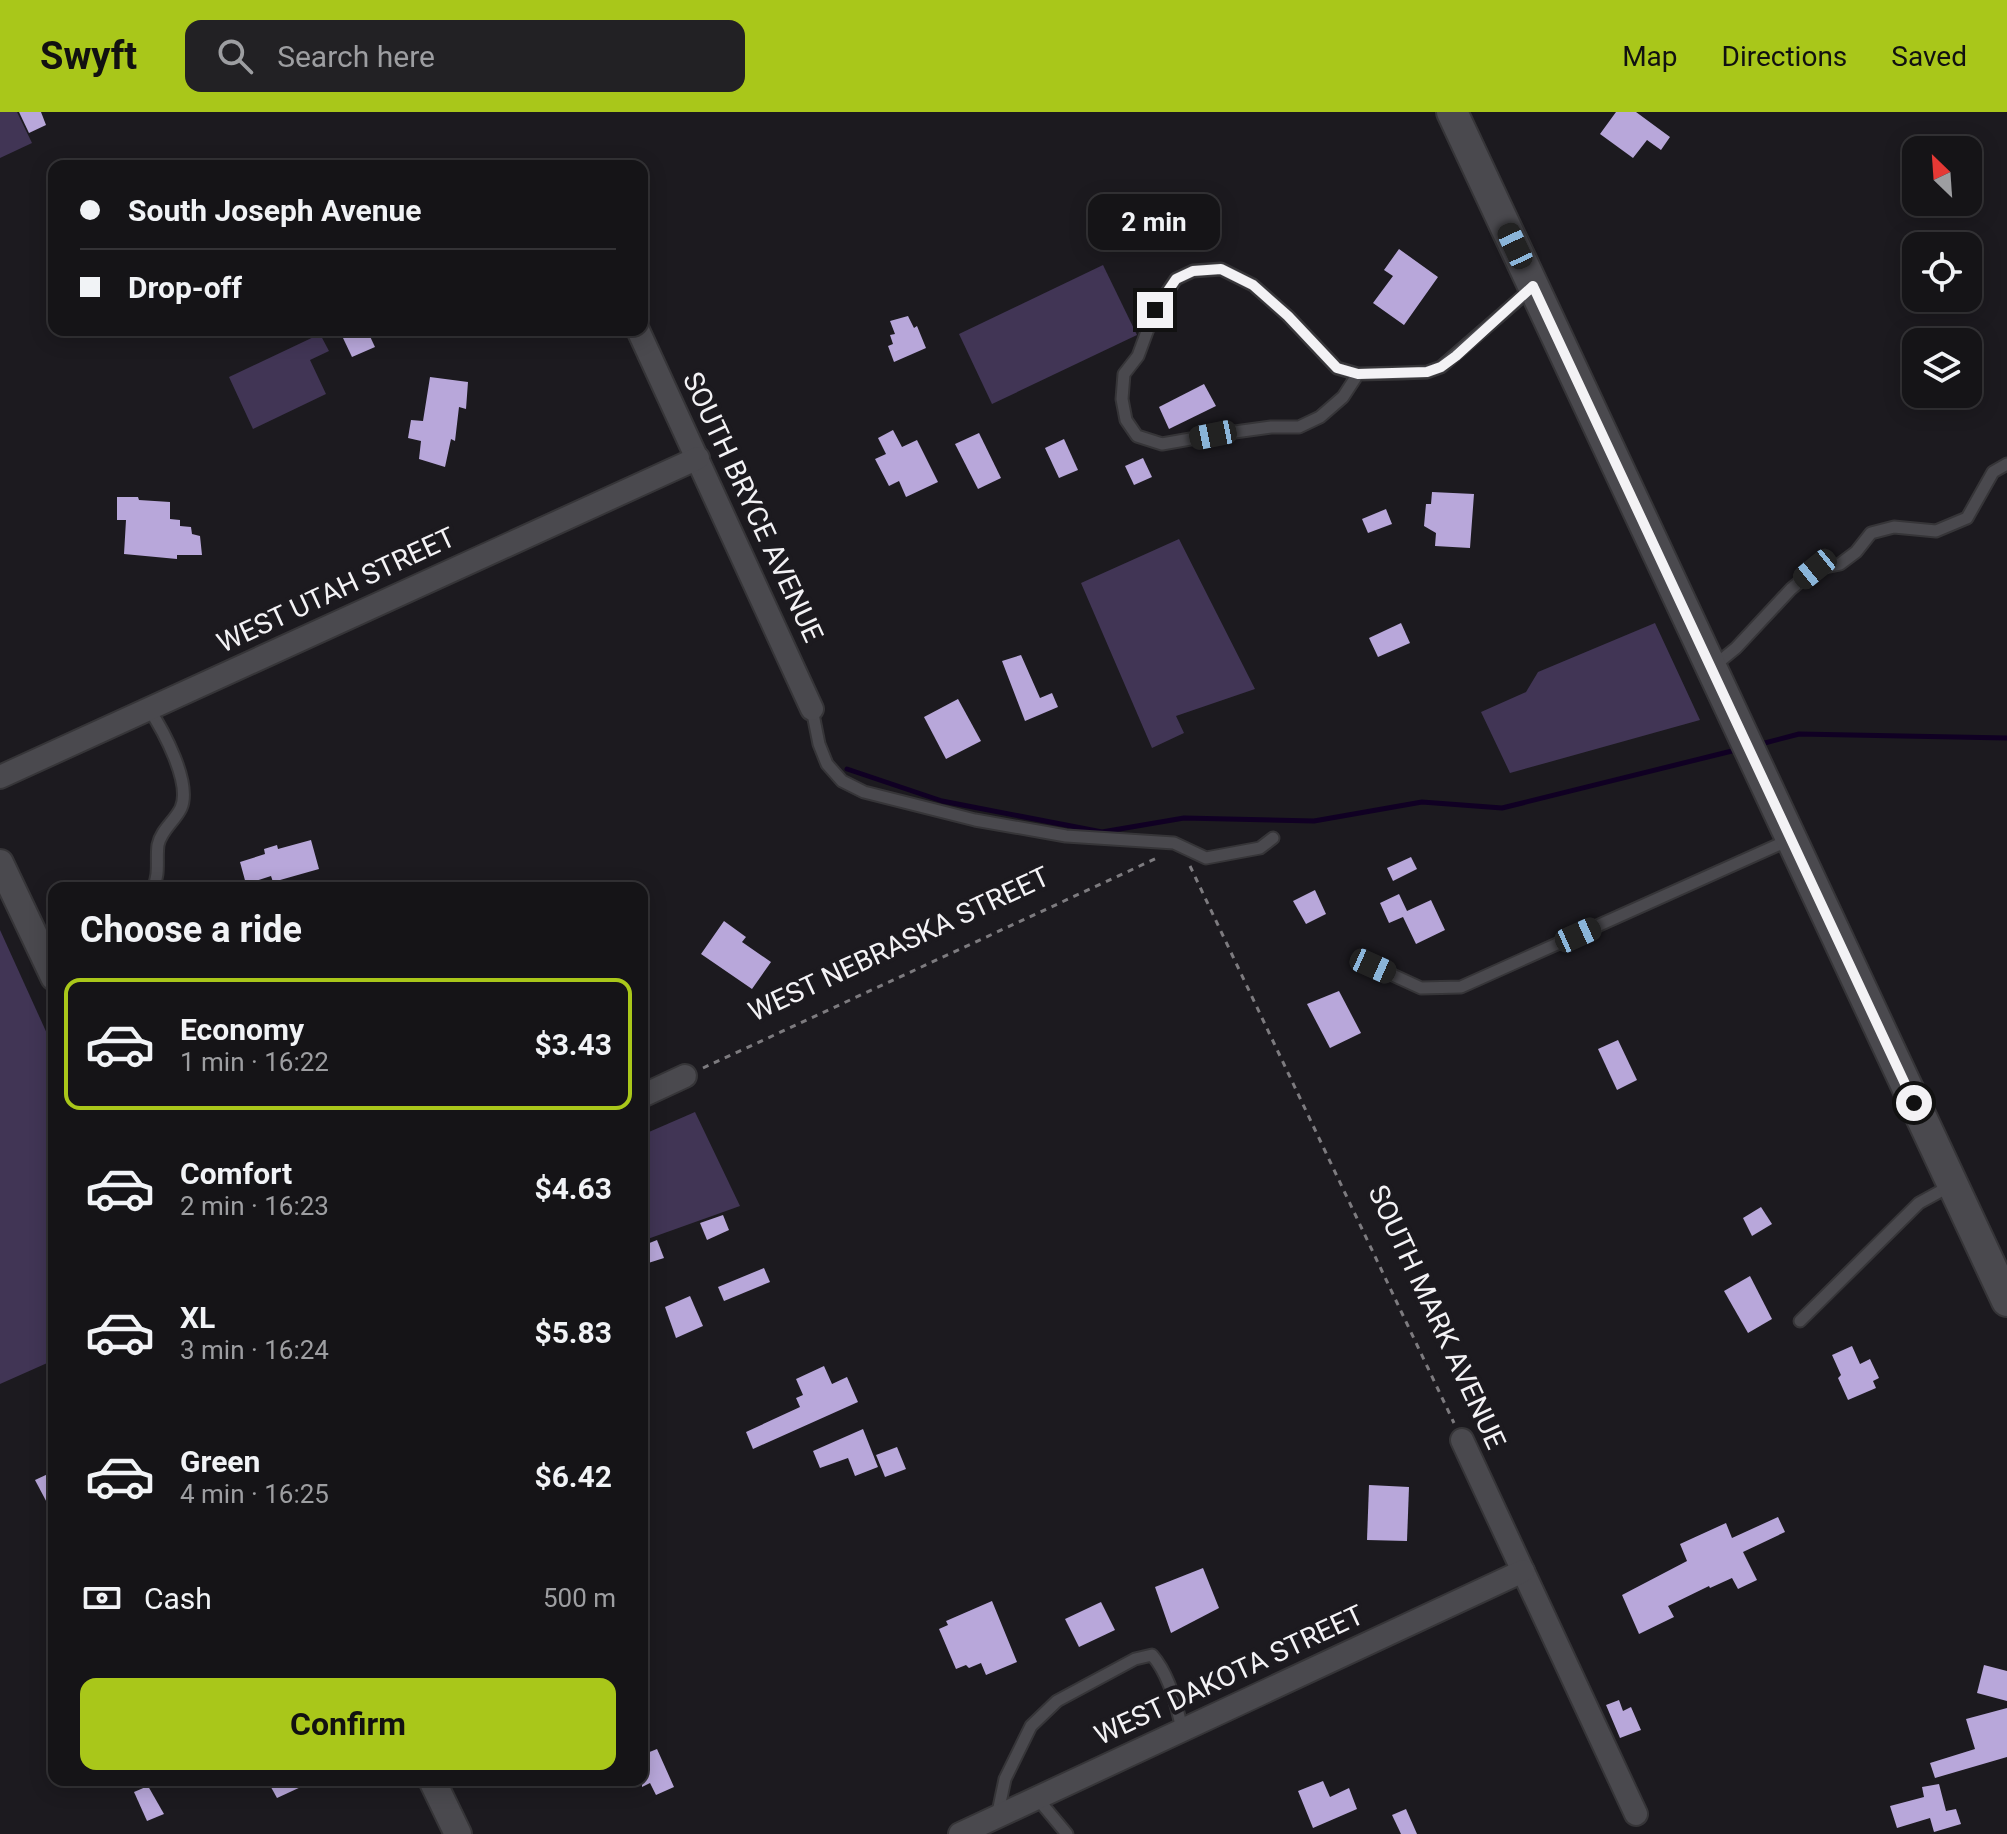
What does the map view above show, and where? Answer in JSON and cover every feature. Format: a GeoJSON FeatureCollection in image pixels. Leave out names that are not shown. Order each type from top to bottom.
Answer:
{"type":"FeatureCollection","features":[{"type":"Feature","properties":{"kind":"main road"},"geometry":{"type":"LineString","coordinates":[[1452,112],[2007,1301]]}},
{"type":"Feature","properties":{"kind":"street","name":"SOUTH BRYCE AVENUE"},"geometry":{"type":"LineString","coordinates":[[641,336],[812,709]]}},
{"type":"Feature","properties":{"kind":"street","name":"WEST UTAH STREET"},"geometry":{"type":"LineString","coordinates":[[0,777],[698,458]]}},
{"type":"Feature","properties":{"kind":"street"},"geometry":{"type":"LineString","coordinates":[[0,863],[48,947]]}},
{"type":"Feature","properties":{"kind":"street"},"geometry":{"type":"LineString","coordinates":[[648,1093],[685,1076]]}},
{"type":"Feature","properties":{"kind":"street","name":"SOUTH MARK AVENUE"},"geometry":{"type":"LineString","coordinates":[[1462,1440],[1636,1814]]}},
{"type":"Feature","properties":{"kind":"street","name":"WEST DAKOTA STREET"},"geometry":{"type":"LineString","coordinates":[[960,1834],[1523,1571]]}},
{"type":"Feature","properties":{"kind":"street"},"geometry":{"type":"LineString","coordinates":[[435,1786],[458,1834]]}},
{"type":"Feature","properties":{"kind":"lane"},"geometry":{"type":"LineString","coordinates":[[1358,374],[1343,397],[1320,417],[1299,427],[1271,427],[1162,444],[1137,436],[1126,420],[1122,399],[1124,374],[1138,356],[1155,310],[1176,279],[1193,271],[1221,269],[1253,285],[1288,316],[1337,368],[1358,374],[1427,372],[1441,367],[1533,286]]}},
{"type":"Feature","properties":{"kind":"lane"},"geometry":{"type":"LineString","coordinates":[[1710,668],[1736,648],[1791,589],[1815,569],[1840,564],[1856,552],[1871,533],[1894,527],[1936,531],[1967,518],[1993,472],[2007,464]]}},
{"type":"Feature","properties":{"kind":"lane"},"geometry":{"type":"LineString","coordinates":[[149,709],[166,734],[184,793],[181,809],[158,842],[156,882]]}},
{"type":"Feature","properties":{"kind":"lane"},"geometry":{"type":"LineString","coordinates":[[812,709],[819,744],[827,764],[842,781],[864,792],[975,820],[1066,836],[1174,843],[1206,858],[1260,848],[1273,838]]}},
{"type":"Feature","properties":{"kind":"lane"},"geometry":{"type":"LineString","coordinates":[[1373,966],[1421,988],[1461,987],[1790,839]]}},
{"type":"Feature","properties":{"kind":"lane"},"geometry":{"type":"LineString","coordinates":[[1800,1321],[1919,1203],[1952,1185]]}},
{"type":"Feature","properties":{"kind":"lane"},"geometry":{"type":"LineString","coordinates":[[997,1817],[1005,1779],[1031,1726],[1057,1701],[1135,1659],[1152,1655],[1159,1663],[1182,1730]]}},
{"type":"Feature","properties":{"kind":"lane"},"geometry":{"type":"LineString","coordinates":[[1037,1798],[1067,1834]]}},
{"type":"Feature","properties":{"kind":"path","name":"WEST NEBRASKA STREET"},"geometry":{"type":"LineString","coordinates":[[685,1076],[1181,847]]}},
{"type":"Feature","properties":{"kind":"path","name":"SOUTH MARK AVENUE"},"geometry":{"type":"LineString","coordinates":[[1181,847],[1462,1440]]}},
{"type":"Feature","properties":{"kind":"shaded area"},"geometry":{"type":"Polygon","coordinates":[[[0,112],[17,112],[32,143],[0,158],[0,112]]]}},
{"type":"Feature","properties":{"kind":"shaded area"},"geometry":{"type":"Polygon","coordinates":[[[1103,265],[1137,335],[992,404],[959,334],[1103,265]]]}},
{"type":"Feature","properties":{"kind":"shaded area"},"geometry":{"type":"Polygon","coordinates":[[[316,336],[321,336],[329,351],[310,360],[326,394],[253,429],[229,377],[316,336]]]}},
{"type":"Feature","properties":{"kind":"shaded area"},"geometry":{"type":"Polygon","coordinates":[[[1179,539],[1255,689],[1176,716],[1184,733],[1152,748],[1081,583],[1179,539]]]}},
{"type":"Feature","properties":{"kind":"shaded area"},"geometry":{"type":"Polygon","coordinates":[[[1655,623],[1700,720],[1510,773],[1481,712],[1526,692],[1538,672],[1655,623]]]}},
{"type":"Feature","properties":{"kind":"shaded area"},"geometry":{"type":"Polygon","coordinates":[[[0,930],[48,1036],[48,1363],[0,1384],[0,930]]]}},
{"type":"Feature","properties":{"kind":"shaded area"},"geometry":{"type":"Polygon","coordinates":[[[695,1112],[740,1206],[648,1239],[648,1132],[695,1112]]]}},
{"type":"Feature","properties":{"kind":"building"},"geometry":{"type":"Polygon","coordinates":[[[19,112],[41,112],[46,125],[29,133],[19,112]]]}},
{"type":"Feature","properties":{"kind":"building"},"geometry":{"type":"Polygon","coordinates":[[[1616,112],[1636,112],[1670,137],[1661,150],[1647,140],[1633,158],[1600,134],[1616,112]]]}},
{"type":"Feature","properties":{"kind":"building"},"geometry":{"type":"Polygon","coordinates":[[[1399,249],[1438,277],[1404,325],[1373,303],[1393,276],[1384,270],[1399,249]]]}},
{"type":"Feature","properties":{"kind":"building"},"geometry":{"type":"Polygon","coordinates":[[[908,316],[914,328],[917,326],[926,348],[894,362],[888,346],[893,344],[890,335],[895,334],[890,321],[908,316]]]}},
{"type":"Feature","properties":{"kind":"building"},"geometry":{"type":"Polygon","coordinates":[[[370,336],[375,347],[352,357],[343,338],[370,336]]]}},
{"type":"Feature","properties":{"kind":"building"},"geometry":{"type":"Polygon","coordinates":[[[430,377],[468,382],[466,409],[459,407],[455,441],[451,439],[445,467],[419,459],[421,441],[408,438],[411,420],[423,421],[430,377]]]}},
{"type":"Feature","properties":{"kind":"building"},"geometry":{"type":"Polygon","coordinates":[[[1204,384],[1216,406],[1169,429],[1159,407],[1204,384]]]}},
{"type":"Feature","properties":{"kind":"building"},"geometry":{"type":"Polygon","coordinates":[[[893,430],[902,447],[917,440],[938,482],[906,497],[899,481],[889,486],[875,459],[886,454],[878,438],[893,430]]]}},
{"type":"Feature","properties":{"kind":"building"},"geometry":{"type":"Polygon","coordinates":[[[979,433],[1001,478],[978,489],[955,444],[979,433]]]}},
{"type":"Feature","properties":{"kind":"building"},"geometry":{"type":"Polygon","coordinates":[[[1064,439],[1078,470],[1059,478],[1045,448],[1064,439]]]}},
{"type":"Feature","properties":{"kind":"building"},"geometry":{"type":"Polygon","coordinates":[[[1143,458],[1152,477],[1134,485],[1125,466],[1143,458]]]}},
{"type":"Feature","properties":{"kind":"building"},"geometry":{"type":"Polygon","coordinates":[[[1432,492],[1474,494],[1470,548],[1435,546],[1436,533],[1424,526],[1426,504],[1431,504],[1432,492]]]}},
{"type":"Feature","properties":{"kind":"building"},"geometry":{"type":"Polygon","coordinates":[[[117,497],[170,502],[170,519],[180,520],[180,526],[191,527],[192,534],[200,536],[202,555],[177,555],[177,559],[124,554],[126,520],[117,520],[117,497]]]}},
{"type":"Feature","properties":{"kind":"building"},"geometry":{"type":"Polygon","coordinates":[[[1386,509],[1392,524],[1368,533],[1362,519],[1386,509]]]}},
{"type":"Feature","properties":{"kind":"building"},"geometry":{"type":"Polygon","coordinates":[[[1401,623],[1410,643],[1378,657],[1369,638],[1401,623]]]}},
{"type":"Feature","properties":{"kind":"building"},"geometry":{"type":"Polygon","coordinates":[[[1021,655],[1040,698],[1052,693],[1058,707],[1025,721],[1002,661],[1021,655]]]}},
{"type":"Feature","properties":{"kind":"building"},"geometry":{"type":"Polygon","coordinates":[[[958,699],[981,741],[946,759],[924,717],[958,699]]]}},
{"type":"Feature","properties":{"kind":"building"},"geometry":{"type":"Polygon","coordinates":[[[311,840],[319,869],[273,882],[271,876],[245,882],[240,862],[265,854],[264,849],[277,845],[278,849],[311,840]]]}},
{"type":"Feature","properties":{"kind":"building"},"geometry":{"type":"Polygon","coordinates":[[[1411,857],[1417,869],[1393,881],[1387,868],[1411,857]]]}},
{"type":"Feature","properties":{"kind":"building"},"geometry":{"type":"Polygon","coordinates":[[[1315,890],[1326,914],[1306,924],[1293,901],[1315,890]]]}},
{"type":"Feature","properties":{"kind":"building"},"geometry":{"type":"Polygon","coordinates":[[[1399,894],[1407,911],[1431,900],[1445,930],[1416,944],[1403,917],[1389,923],[1380,903],[1399,894]]]}},
{"type":"Feature","properties":{"kind":"building"},"geometry":{"type":"Polygon","coordinates":[[[724,921],[746,937],[742,942],[771,962],[752,989],[701,954],[724,921]]]}},
{"type":"Feature","properties":{"kind":"building"},"geometry":{"type":"Polygon","coordinates":[[[1339,991],[1361,1033],[1330,1048],[1307,1004],[1339,991]]]}},
{"type":"Feature","properties":{"kind":"building"},"geometry":{"type":"Polygon","coordinates":[[[1618,1040],[1637,1080],[1617,1090],[1598,1049],[1618,1040]]]}},
{"type":"Feature","properties":{"kind":"building"},"geometry":{"type":"Polygon","coordinates":[[[1761,1207],[1772,1224],[1752,1236],[1743,1218],[1761,1207]]]}},
{"type":"Feature","properties":{"kind":"building"},"geometry":{"type":"Polygon","coordinates":[[[723,1215],[729,1230],[707,1240],[700,1223],[723,1215]]]}},
{"type":"Feature","properties":{"kind":"building"},"geometry":{"type":"Polygon","coordinates":[[[657,1240],[664,1258],[648,1263],[648,1244],[657,1240]]]}},
{"type":"Feature","properties":{"kind":"building"},"geometry":{"type":"Polygon","coordinates":[[[764,1268],[770,1282],[724,1301],[718,1287],[764,1268]]]}},
{"type":"Feature","properties":{"kind":"building"},"geometry":{"type":"Polygon","coordinates":[[[1750,1276],[1772,1319],[1748,1333],[1724,1291],[1750,1276]]]}},
{"type":"Feature","properties":{"kind":"building"},"geometry":{"type":"Polygon","coordinates":[[[690,1296],[703,1326],[676,1338],[665,1307],[690,1296]]]}},
{"type":"Feature","properties":{"kind":"building"},"geometry":{"type":"Polygon","coordinates":[[[1852,1346],[1860,1364],[1870,1359],[1879,1378],[1873,1381],[1876,1388],[1848,1400],[1832,1355],[1852,1346]]]}},
{"type":"Feature","properties":{"kind":"building"},"geometry":{"type":"Polygon","coordinates":[[[824,1366],[832,1384],[847,1377],[858,1402],[753,1449],[746,1432],[800,1407],[796,1398],[803,1395],[796,1379],[824,1366]]]}},
{"type":"Feature","properties":{"kind":"building"},"geometry":{"type":"Polygon","coordinates":[[[863,1429],[878,1467],[855,1476],[848,1458],[820,1468],[813,1451],[863,1429]]]}},
{"type":"Feature","properties":{"kind":"building"},"geometry":{"type":"Polygon","coordinates":[[[897,1447],[906,1469],[885,1477],[876,1455],[897,1447]]]}},
{"type":"Feature","properties":{"kind":"building"},"geometry":{"type":"Polygon","coordinates":[[[48,1474],[48,1505],[35,1480],[48,1474]]]}},
{"type":"Feature","properties":{"kind":"building"},"geometry":{"type":"Polygon","coordinates":[[[1369,1485],[1409,1487],[1407,1541],[1367,1540],[1369,1485]]]}},
{"type":"Feature","properties":{"kind":"building"},"geometry":{"type":"Polygon","coordinates":[[[1778,1517],[1785,1532],[1743,1552],[1757,1580],[1738,1589],[1732,1578],[1709,1586],[1668,1606],[1674,1617],[1639,1634],[1622,1595],[1687,1561],[1680,1544],[1726,1523],[1732,1538],[1778,1517]]]}},
{"type":"Feature","properties":{"kind":"building"},"geometry":{"type":"Polygon","coordinates":[[[1203,1568],[1219,1608],[1171,1633],[1155,1587],[1203,1568]]]}},
{"type":"Feature","properties":{"kind":"building"},"geometry":{"type":"Polygon","coordinates":[[[992,1601],[1017,1662],[986,1675],[981,1663],[956,1669],[939,1629],[948,1625],[946,1621],[992,1601]]]}},
{"type":"Feature","properties":{"kind":"building"},"geometry":{"type":"Polygon","coordinates":[[[1101,1602],[1115,1630],[1079,1647],[1065,1619],[1101,1602]]]}},
{"type":"Feature","properties":{"kind":"building"},"geometry":{"type":"Polygon","coordinates":[[[1984,1665],[2007,1671],[2007,1701],[1977,1693],[1984,1665]]]}},
{"type":"Feature","properties":{"kind":"building"},"geometry":{"type":"Polygon","coordinates":[[[1619,1700],[1623,1711],[1631,1707],[1641,1730],[1620,1738],[1606,1705],[1619,1700]]]}},
{"type":"Feature","properties":{"kind":"building"},"geometry":{"type":"Polygon","coordinates":[[[2007,1708],[2007,1757],[1935,1778],[1930,1763],[1975,1749],[1966,1719],[2007,1708]]]}},
{"type":"Feature","properties":{"kind":"building"},"geometry":{"type":"Polygon","coordinates":[[[657,1749],[674,1787],[656,1795],[648,1784],[648,1753],[657,1749]]]}},
{"type":"Feature","properties":{"kind":"building"},"geometry":{"type":"Polygon","coordinates":[[[1323,1781],[1330,1797],[1349,1788],[1357,1809],[1313,1828],[1298,1791],[1323,1781]]]}},
{"type":"Feature","properties":{"kind":"building"},"geometry":{"type":"Polygon","coordinates":[[[1939,1784],[1946,1811],[1956,1809],[1961,1824],[1934,1832],[1930,1818],[1897,1828],[1890,1806],[1924,1797],[1922,1787],[1939,1784]]]}},
{"type":"Feature","properties":{"kind":"building"},"geometry":{"type":"Polygon","coordinates":[[[148,1786],[164,1814],[147,1821],[134,1792],[148,1786]]]}},
{"type":"Feature","properties":{"kind":"building"},"geometry":{"type":"Polygon","coordinates":[[[270,1786],[303,1786],[277,1798],[270,1786]]]}},
{"type":"Feature","properties":{"kind":"building"},"geometry":{"type":"Polygon","coordinates":[[[1406,1809],[1417,1834],[1401,1834],[1392,1815],[1406,1809]]]}},
{"type":"Feature","properties":{"kind":"waterway"},"geometry":{"type":"LineString","coordinates":[[1757,745],[1799,734],[2007,738]]}},
{"type":"Feature","properties":{"kind":"waterway"},"geometry":{"type":"LineString","coordinates":[[847,769],[942,801],[1102,832],[1184,818],[1314,821],[1422,802],[1502,808],[1740,749]]}},
{"type":"Feature","properties":{"kind":"route"},"geometry":{"type":"LineString","coordinates":[[1155,310],[1176,279],[1193,271],[1221,269],[1253,285],[1288,316],[1337,368],[1358,374],[1427,372],[1456,356],[1533,286],[1914,1103]]}}]}
